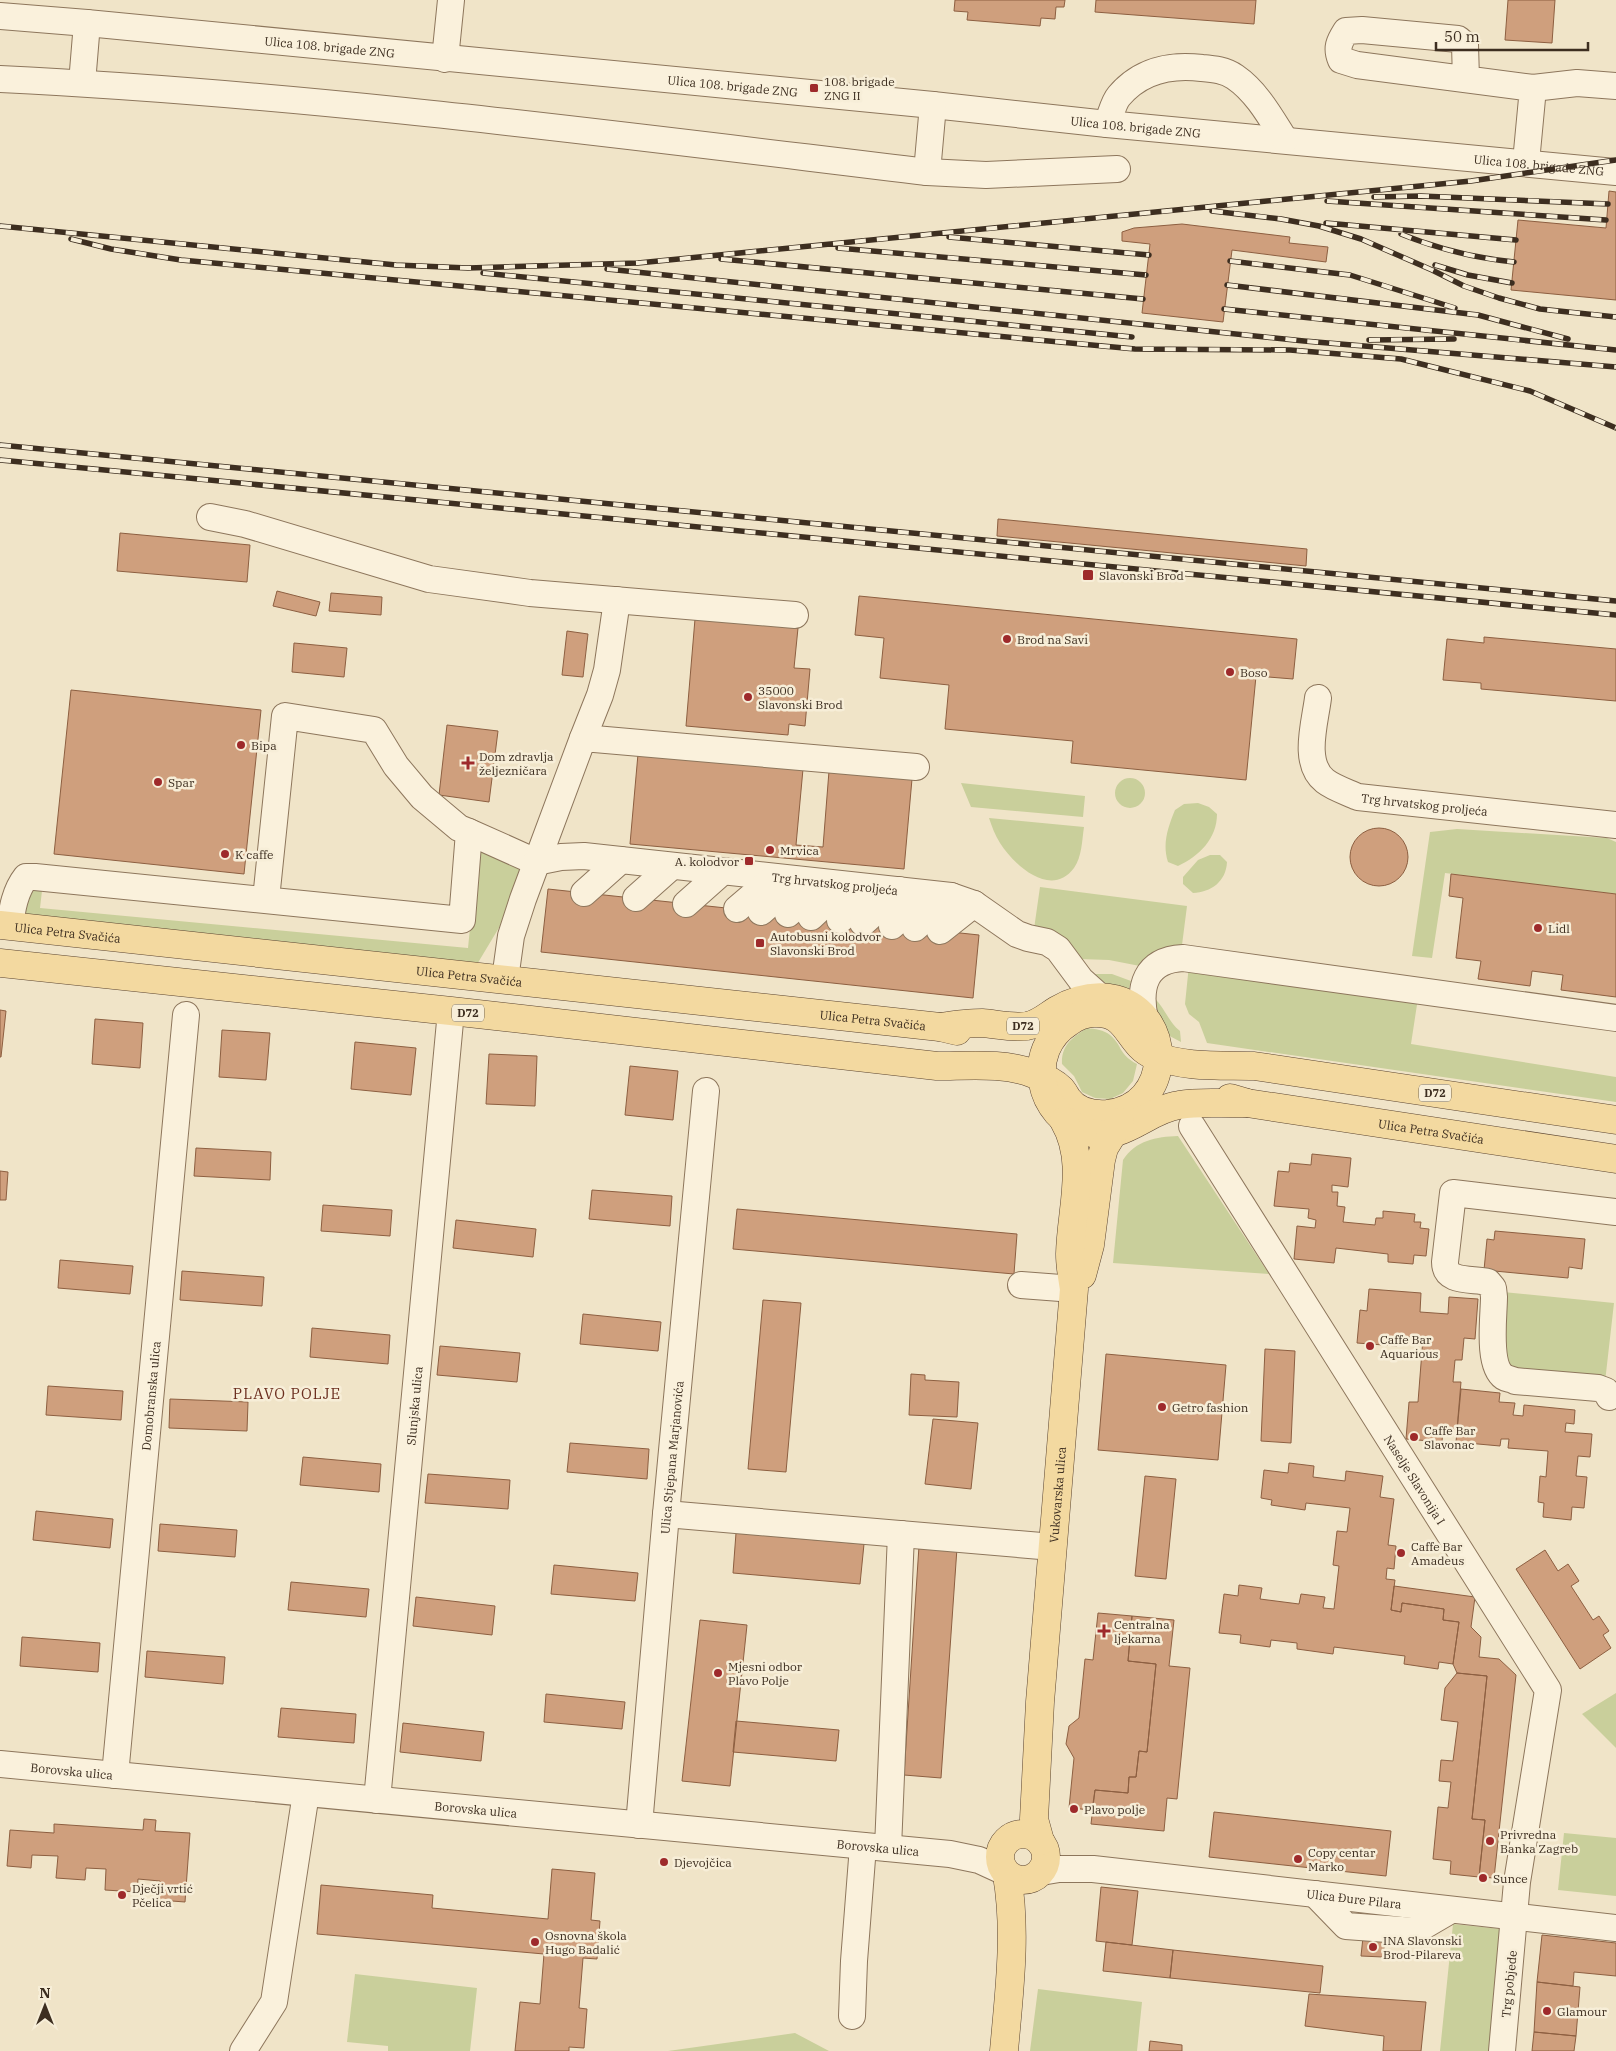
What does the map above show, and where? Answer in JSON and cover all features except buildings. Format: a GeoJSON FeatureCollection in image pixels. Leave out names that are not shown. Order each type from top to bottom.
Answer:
{"type":"FeatureCollection","features":[{"type":"Feature","properties":{"kind":"main road","name":"Ulica Petra Svačića"},"geometry":{"type":"LineString","coordinates":[[5,925],[940,1027]]}},
{"type":"Feature","properties":{"kind":"main road","name":"D72"},"geometry":{"type":"LineString","coordinates":[[0,963],[451,1011],[936,1066],[1022,1070],[1044,1085],[1061,1089],[1075,1107],[1094,1114],[1108,1114],[1168,1091],[1181,1090],[1206,1093],[1247,1103]]}},
{"type":"Feature","properties":{"kind":"main road","name":"D72"},"geometry":{"type":"LineString","coordinates":[[940,1027],[980,1023],[1027,1026],[1041,1021],[1071,1003],[1086,998],[1115,999],[1126,1004],[1153,1038],[1186,1051],[1211,1054],[1254,1066],[1616,1120]]}},
{"type":"Feature","properties":{"kind":"main road","name":"D72"},"geometry":{"type":"LineString","coordinates":[[940,1027],[985,1037],[1011,1039],[1043,1038],[1082,1015],[1093,1013],[1106,1014],[1123,1023],[1135,1042],[1151,1054],[1153,1038]]}},
{"type":"Feature","properties":{"kind":"main road","name":"D72"},"geometry":{"type":"LineString","coordinates":[[1056,1032],[1044,1052],[1044,1085],[1054,1110],[1064,1120],[1088,1133],[1112,1134],[1123,1131],[1149,1114],[1179,1105],[1247,1103]]}},
{"type":"Feature","properties":{"kind":"main road","name":"Vukovarska ulica"},"geometry":{"type":"LineString","coordinates":[[1074,1289],[1082,1277],[1086,1262],[1100,1160],[1112,1134],[1138,1102],[1156,1075],[1153,1038]]}},
{"type":"Feature","properties":{"kind":"main road","name":"Ulica Petra Svačića"},"geometry":{"type":"LineString","coordinates":[[1247,1103],[1616,1159]]}},
{"type":"Feature","properties":{"kind":"main road","name":"Vukovarska ulica"},"geometry":{"type":"LineString","coordinates":[[1041,1859],[1034,1819],[1040,1702],[1074,1289],[1070,1255],[1077,1158],[1071,1133],[1064,1120]]}},
{"type":"Feature","properties":{"kind":"main road","name":"Vukovarska ulica"},"geometry":{"type":"LineString","coordinates":[[1004,1859],[1015,1821],[1040,1702]]}},
{"type":"Feature","properties":{"kind":"main road"},"geometry":{"type":"LineString","coordinates":[[1004,2051],[1011,1958],[1011,1899],[1004,1859],[1019,1834],[1027,1834],[1041,1859],[1022,1910],[1011,1958]]}},
{"type":"Feature","properties":{"kind":"main road"},"geometry":{"type":"LineString","coordinates":[[1004,1859],[1021,1881],[1041,1859]]}},
{"type":"Feature","properties":{"kind":"street"},"geometry":{"type":"LineString","coordinates":[[445,58],[451,0]]}},
{"type":"Feature","properties":{"kind":"street","name":"Ulica 108. brigade ZNG"},"geometry":{"type":"LineString","coordinates":[[0,16],[1616,172]]}},
{"type":"Feature","properties":{"kind":"street"},"geometry":{"type":"LineString","coordinates":[[82,82],[88,23]]}},
{"type":"Feature","properties":{"kind":"street"},"geometry":{"type":"LineString","coordinates":[[1108,124],[1118,97],[1137,79],[1160,69],[1187,66],[1220,70],[1235,77],[1267,111],[1285,140]]}},
{"type":"Feature","properties":{"kind":"street"},"geometry":{"type":"LineString","coordinates":[[0,78],[82,82],[438,113],[927,172],[986,175],[1117,169]]}},
{"type":"Feature","properties":{"kind":"street"},"geometry":{"type":"LineString","coordinates":[[1466,79],[1533,88],[1577,83],[1616,86]]}},
{"type":"Feature","properties":{"kind":"street"},"geometry":{"type":"LineString","coordinates":[[1526,162],[1533,88]]}},
{"type":"Feature","properties":{"kind":"street"},"geometry":{"type":"LineString","coordinates":[[927,172],[933,105]]}},
{"type":"Feature","properties":{"kind":"street"},"geometry":{"type":"LineString","coordinates":[[210,517],[245,524],[429,579],[530,593],[795,615]]}},
{"type":"Feature","properties":{"kind":"street"},"geometry":{"type":"LineString","coordinates":[[505,979],[511,936],[536,862],[600,695],[607,670],[617,600]]}},
{"type":"Feature","properties":{"kind":"street","name":"Trg hrvatskog proljeća"},"geometry":{"type":"LineString","coordinates":[[1318,698],[1312,752],[1314,769],[1326,781],[1358,797],[1616,825]]}},
{"type":"Feature","properties":{"kind":"street"},"geometry":{"type":"LineString","coordinates":[[266,899],[285,716],[374,730],[396,766],[422,797],[459,828],[536,862]]}},
{"type":"Feature","properties":{"kind":"street"},"geometry":{"type":"LineString","coordinates":[[584,738],[916,767]]}},
{"type":"Feature","properties":{"kind":"street"},"geometry":{"type":"LineString","coordinates":[[5,925],[20,884],[26,877],[80,880],[462,920],[469,832]]}},
{"type":"Feature","properties":{"kind":"street","name":"Trg hrvatskog proljeća"},"geometry":{"type":"LineString","coordinates":[[536,862],[560,857],[584,856],[887,889],[951,898],[1017,934],[1047,942],[1058,949],[1081,980],[1100,997]]}},
{"type":"Feature","properties":{"kind":"street"},"geometry":{"type":"LineString","coordinates":[[595,894],[632,861]]}},
{"type":"Feature","properties":{"kind":"street"},"geometry":{"type":"LineString","coordinates":[[684,867],[673,902],[733,873]]}},
{"type":"Feature","properties":{"kind":"street"},"geometry":{"type":"LineString","coordinates":[[749,910],[785,879]]}},
{"type":"Feature","properties":{"kind":"street"},"geometry":{"type":"LineString","coordinates":[[799,916],[834,884]]}},
{"type":"Feature","properties":{"kind":"street"},"geometry":{"type":"LineString","coordinates":[[851,921],[887,889]]}},
{"type":"Feature","properties":{"kind":"street"},"geometry":{"type":"LineString","coordinates":[[903,927],[951,898]]}},
{"type":"Feature","properties":{"kind":"street"},"geometry":{"type":"LineString","coordinates":[[940,931],[951,898]]}},
{"type":"Feature","properties":{"kind":"street"},"geometry":{"type":"LineString","coordinates":[[1153,1038],[1141,994],[1147,976],[1163,962],[1172,958],[1192,958],[1616,1018]]}},
{"type":"Feature","properties":{"kind":"street","name":"Slunjska ulica"},"geometry":{"type":"LineString","coordinates":[[377,1800],[451,1011]]}},
{"type":"Feature","properties":{"kind":"street","name":"Domobranska ulica"},"geometry":{"type":"LineString","coordinates":[[115,1775],[186,1015]]}},
{"type":"Feature","properties":{"kind":"street","name":"Ulica Stjepana Marjanovića"},"geometry":{"type":"LineString","coordinates":[[639,1825],[706,1091]]}},
{"type":"Feature","properties":{"kind":"street","name":"Naselje Slavonija I"},"geometry":{"type":"LineString","coordinates":[[1192,1126],[1548,1690],[1517,1882],[1515,1917]]}},
{"type":"Feature","properties":{"kind":"street"},"geometry":{"type":"LineString","coordinates":[[1610,1397],[1606,1391],[1598,1388],[1515,1381],[1504,1377],[1497,1369],[1494,1359],[1493,1288],[1488,1282],[1455,1278],[1445,1270],[1445,1262],[1453,1193],[1616,1212]]}},
{"type":"Feature","properties":{"kind":"street"},"geometry":{"type":"LineString","coordinates":[[1021,1285],[1074,1289]]}},
{"type":"Feature","properties":{"kind":"street"},"geometry":{"type":"LineString","coordinates":[[666,1514],[1053,1547]]}},
{"type":"Feature","properties":{"kind":"street"},"geometry":{"type":"LineString","coordinates":[[852,2016],[854,1961],[875,1847],[901,1534]]}},
{"type":"Feature","properties":{"kind":"street","name":"Borovska ulica"},"geometry":{"type":"LineString","coordinates":[[0,1764],[950,1854],[979,1860],[1004,1859]]}},
{"type":"Feature","properties":{"kind":"street"},"geometry":{"type":"LineString","coordinates":[[243,2051],[274,2002],[306,1793]]}},
{"type":"Feature","properties":{"kind":"street","name":"Ulica Đure Pilara"},"geometry":{"type":"LineString","coordinates":[[1041,1859],[1059,1869],[1093,1869],[1616,1928]]}},
{"type":"Feature","properties":{"kind":"street","name":"Trg pobjede"},"geometry":{"type":"LineString","coordinates":[[1502,2051],[1515,1917]]}},
{"type":"Feature","properties":{"kind":"green space"},"geometry":{"type":"Polygon","coordinates":[[[1130,778],[1140,783],[1145,793],[1140,803],[1130,808],[1120,803],[1115,793],[1120,783],[1130,778]]]}},
{"type":"Feature","properties":{"kind":"green space"},"geometry":{"type":"Polygon","coordinates":[[[961,783],[1085,796],[1083,817],[971,807],[961,783]]]}},
{"type":"Feature","properties":{"kind":"green space"},"geometry":{"type":"Polygon","coordinates":[[[1198,803],[1209,807],[1217,814],[1214,831],[1210,839],[1200,852],[1186,862],[1178,866],[1168,862],[1166,842],[1168,829],[1175,810],[1184,804],[1198,803]]]}},
{"type":"Feature","properties":{"kind":"green space"},"geometry":{"type":"Polygon","coordinates":[[[989,818],[1084,827],[1077,864],[1065,877],[1055,880],[1044,880],[1034,875],[1014,861],[1006,852],[992,828],[989,818]]]}},
{"type":"Feature","properties":{"kind":"green space"},"geometry":{"type":"Polygon","coordinates":[[[1457,829],[1607,838],[1616,842],[1616,894],[1445,873],[1432,958],[1412,956],[1430,832],[1457,829]]]}},
{"type":"Feature","properties":{"kind":"green space"},"geometry":{"type":"Polygon","coordinates":[[[478,848],[519,866],[522,874],[500,926],[476,966],[22,914],[28,888],[43,882],[40,908],[468,948],[478,848]]]}},
{"type":"Feature","properties":{"kind":"green space"},"geometry":{"type":"Polygon","coordinates":[[[1210,855],[1220,855],[1227,862],[1224,875],[1216,885],[1206,891],[1193,893],[1183,884],[1183,877],[1198,860],[1210,855]]]}},
{"type":"Feature","properties":{"kind":"green space"},"geometry":{"type":"Polygon","coordinates":[[[1040,887],[1187,906],[1182,945],[1166,948],[1140,966],[1109,960],[1079,959],[1034,929],[1040,887]]]}},
{"type":"Feature","properties":{"kind":"green space"},"geometry":{"type":"Polygon","coordinates":[[[1189,965],[1418,998],[1411,1044],[1616,1077],[1616,1102],[1207,1043],[1199,1022],[1189,1014],[1185,1004],[1189,965]]]}},
{"type":"Feature","properties":{"kind":"green space"},"geometry":{"type":"Polygon","coordinates":[[[1093,974],[1112,974],[1131,981],[1128,992],[1109,988],[1093,974]]]}},
{"type":"Feature","properties":{"kind":"green space"},"geometry":{"type":"Polygon","coordinates":[[[1150,995],[1159,1003],[1180,1031],[1181,1042],[1162,1032],[1150,995]]]}},
{"type":"Feature","properties":{"kind":"green space"},"geometry":{"type":"Polygon","coordinates":[[[1087,1028],[1108,1033],[1127,1057],[1137,1064],[1133,1081],[1123,1093],[1110,1099],[1095,1098],[1082,1092],[1074,1076],[1062,1064],[1062,1057],[1069,1042],[1087,1028]]]}},
{"type":"Feature","properties":{"kind":"green space"},"geometry":{"type":"Polygon","coordinates":[[[1178,1136],[1269,1274],[1113,1263],[1123,1160],[1128,1153],[1140,1144],[1162,1137],[1178,1136]]]}},
{"type":"Feature","properties":{"kind":"green space"},"geometry":{"type":"Polygon","coordinates":[[[1503,1292],[1614,1303],[1605,1382],[1504,1366],[1503,1292]]]}},
{"type":"Feature","properties":{"kind":"green space"},"geometry":{"type":"Polygon","coordinates":[[[1616,1693],[1616,1748],[1582,1714],[1616,1693]]]}},
{"type":"Feature","properties":{"kind":"green space"},"geometry":{"type":"Polygon","coordinates":[[[1564,1833],[1616,1838],[1616,1896],[1558,1890],[1564,1833]]]}},
{"type":"Feature","properties":{"kind":"green space"},"geometry":{"type":"Polygon","coordinates":[[[1453,1924],[1501,1929],[1489,2051],[1440,2051],[1453,1924]]]}},
{"type":"Feature","properties":{"kind":"green space"},"geometry":{"type":"Polygon","coordinates":[[[355,1974],[477,1988],[470,2051],[388,2051],[388,2046],[347,2042],[355,1974]]]}},
{"type":"Feature","properties":{"kind":"green space"},"geometry":{"type":"Polygon","coordinates":[[[1038,1989],[1142,2002],[1137,2051],[1030,2051],[1038,1989]]]}},
{"type":"Feature","properties":{"kind":"green space"},"geometry":{"type":"Polygon","coordinates":[[[795,2033],[829,2051],[668,2051],[795,2033]]]}},
{"type":"Feature","properties":{"kind":"railway"},"geometry":{"type":"LineString","coordinates":[[0,226],[396,265],[468,268],[638,263],[1471,181],[1616,160]]}},
{"type":"Feature","properties":{"kind":"railway"},"geometry":{"type":"LineString","coordinates":[[1374,197],[1421,196],[1608,204]]}},
{"type":"Feature","properties":{"kind":"railway"},"geometry":{"type":"LineString","coordinates":[[1327,201],[1606,220]]}},
{"type":"Feature","properties":{"kind":"railway"},"geometry":{"type":"LineString","coordinates":[[1212,211],[1281,219],[1319,226],[1361,239],[1464,286],[1499,298],[1540,309],[1616,317]]}},
{"type":"Feature","properties":{"kind":"railway"},"geometry":{"type":"LineString","coordinates":[[1326,223],[1516,240]]}},
{"type":"Feature","properties":{"kind":"railway"},"geometry":{"type":"LineString","coordinates":[[1401,234],[1457,252],[1514,262]]}},
{"type":"Feature","properties":{"kind":"railway"},"geometry":{"type":"LineString","coordinates":[[949,237],[1149,255]]}},
{"type":"Feature","properties":{"kind":"railway"},"geometry":{"type":"LineString","coordinates":[[71,239],[111,249],[181,260],[1135,349],[1290,350],[1401,359],[1530,391],[1616,428]]}},
{"type":"Feature","properties":{"kind":"railway"},"geometry":{"type":"LineString","coordinates":[[838,248],[1146,275]]}},
{"type":"Feature","properties":{"kind":"railway"},"geometry":{"type":"LineString","coordinates":[[721,259],[1143,299]]}},
{"type":"Feature","properties":{"kind":"railway"},"geometry":{"type":"LineString","coordinates":[[1230,261],[1350,275],[1455,308]]}},
{"type":"Feature","properties":{"kind":"railway"},"geometry":{"type":"LineString","coordinates":[[1435,265],[1468,275],[1512,283]]}},
{"type":"Feature","properties":{"kind":"railway"},"geometry":{"type":"LineString","coordinates":[[607,269],[1304,341],[1616,367]]}},
{"type":"Feature","properties":{"kind":"railway"},"geometry":{"type":"LineString","coordinates":[[483,273],[1132,337]]}},
{"type":"Feature","properties":{"kind":"railway"},"geometry":{"type":"LineString","coordinates":[[1227,285],[1478,315],[1568,339]]}},
{"type":"Feature","properties":{"kind":"railway"},"geometry":{"type":"LineString","coordinates":[[1224,309],[1616,350]]}},
{"type":"Feature","properties":{"kind":"railway"},"geometry":{"type":"LineString","coordinates":[[1369,340],[1454,339]]}},
{"type":"Feature","properties":{"kind":"railway"},"geometry":{"type":"LineString","coordinates":[[0,445],[1616,601]]}},
{"type":"Feature","properties":{"kind":"railway"},"geometry":{"type":"LineString","coordinates":[[0,460],[1616,615]]}},
{"type":"Feature","properties":{"kind":"place","name":"108. brigade ZNG II"},"geometry":{"type":"Point","coordinates":[814,88]}},
{"type":"Feature","properties":{"kind":"place","name":"Slavonski Brod"},"geometry":{"type":"Point","coordinates":[1088,575]}},
{"type":"Feature","properties":{"kind":"place","name":"Brod na Savi"},"geometry":{"type":"Point","coordinates":[1007,639]}},
{"type":"Feature","properties":{"kind":"place","name":"Boso"},"geometry":{"type":"Point","coordinates":[1230,672]}},
{"type":"Feature","properties":{"kind":"place","name":"35000 Slavonski Brod"},"geometry":{"type":"Point","coordinates":[748,697]}},
{"type":"Feature","properties":{"kind":"place","name":"Bipa"},"geometry":{"type":"Point","coordinates":[241,745]}},
{"type":"Feature","properties":{"kind":"place","name":"Dom zdravlja željezničara"},"geometry":{"type":"Point","coordinates":[468,763]}},
{"type":"Feature","properties":{"kind":"place","name":"Spar"},"geometry":{"type":"Point","coordinates":[158,782]}},
{"type":"Feature","properties":{"kind":"place","name":"Mrvica"},"geometry":{"type":"Point","coordinates":[770,850]}},
{"type":"Feature","properties":{"kind":"place","name":"K caffe"},"geometry":{"type":"Point","coordinates":[225,854]}},
{"type":"Feature","properties":{"kind":"place","name":"A. kolodvor"},"geometry":{"type":"Point","coordinates":[749,861]}},
{"type":"Feature","properties":{"kind":"place","name":"Lidl"},"geometry":{"type":"Point","coordinates":[1538,928]}},
{"type":"Feature","properties":{"kind":"place","name":"Autobusni kolodvor Slavonski Brod"},"geometry":{"type":"Point","coordinates":[760,943]}},
{"type":"Feature","properties":{"kind":"place","name":"Caffe Bar Aquarious"},"geometry":{"type":"Point","coordinates":[1370,1346]}},
{"type":"Feature","properties":{"kind":"place","name":"Getro fashion"},"geometry":{"type":"Point","coordinates":[1162,1407]}},
{"type":"Feature","properties":{"kind":"place","name":"Caffe Bar Slavonac"},"geometry":{"type":"Point","coordinates":[1414,1437]}},
{"type":"Feature","properties":{"kind":"place","name":"Caffe Bar Amadeus"},"geometry":{"type":"Point","coordinates":[1401,1553]}},
{"type":"Feature","properties":{"kind":"place","name":"Centralna ljekarna"},"geometry":{"type":"Point","coordinates":[1104,1631]}},
{"type":"Feature","properties":{"kind":"place","name":"Mjesni odbor Plavo Polje"},"geometry":{"type":"Point","coordinates":[718,1673]}},
{"type":"Feature","properties":{"kind":"place","name":"Plavo polje"},"geometry":{"type":"Point","coordinates":[1074,1809]}},
{"type":"Feature","properties":{"kind":"place","name":"Privredna Banka Zagreb"},"geometry":{"type":"Point","coordinates":[1490,1841]}},
{"type":"Feature","properties":{"kind":"place","name":"Copy centar Marko"},"geometry":{"type":"Point","coordinates":[1298,1859]}},
{"type":"Feature","properties":{"kind":"place","name":"Djevojčica"},"geometry":{"type":"Point","coordinates":[664,1862]}},
{"type":"Feature","properties":{"kind":"place","name":"Sunce"},"geometry":{"type":"Point","coordinates":[1483,1878]}},
{"type":"Feature","properties":{"kind":"place","name":"Dječji vrtić Pčelica"},"geometry":{"type":"Point","coordinates":[122,1895]}},
{"type":"Feature","properties":{"kind":"place","name":"Osnovna škola Hugo Badalić"},"geometry":{"type":"Point","coordinates":[535,1942]}},
{"type":"Feature","properties":{"kind":"place","name":"INA Slavonski Brod-Pilareva"},"geometry":{"type":"Point","coordinates":[1373,1947]}},
{"type":"Feature","properties":{"kind":"place","name":"Glamour"},"geometry":{"type":"Point","coordinates":[1547,2011]}},
{"type":"Feature","properties":{"kind":"district","name":"PLAVO POLJE"},"geometry":{"type":"Point","coordinates":[287,1393]}}]}
